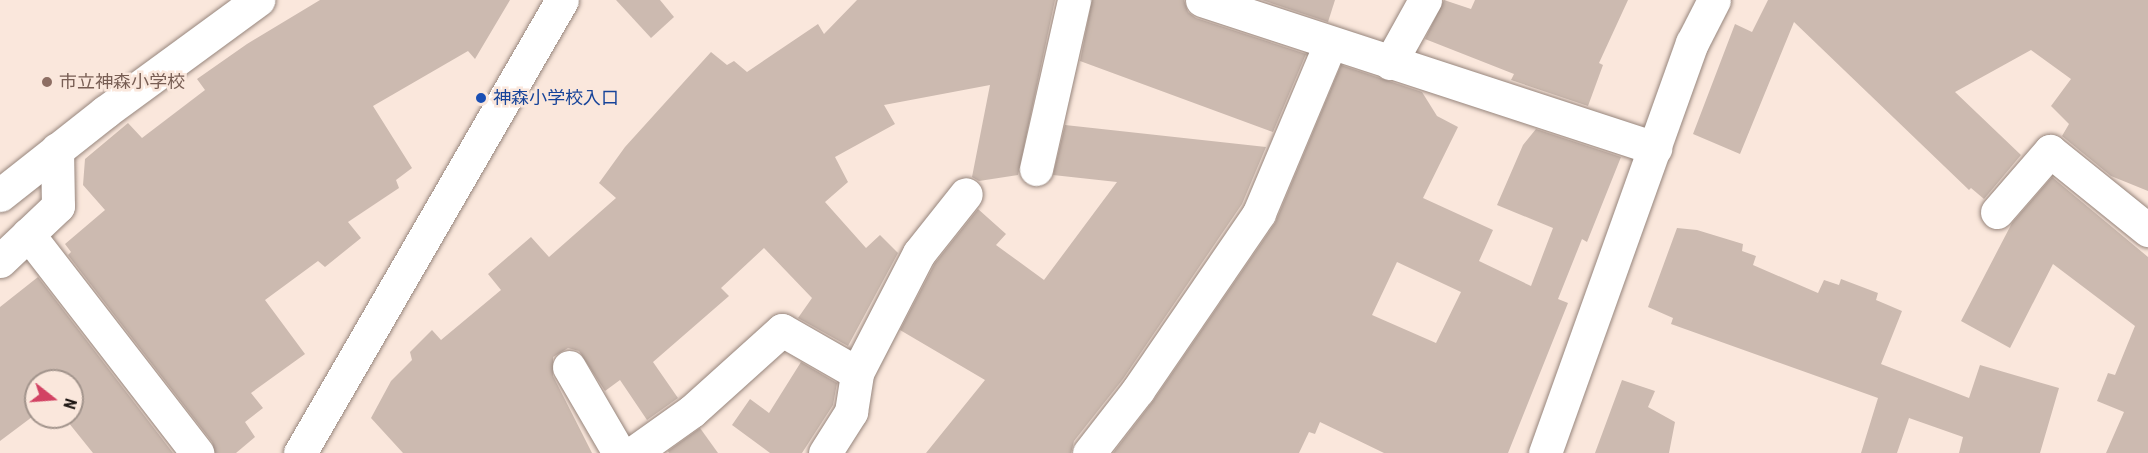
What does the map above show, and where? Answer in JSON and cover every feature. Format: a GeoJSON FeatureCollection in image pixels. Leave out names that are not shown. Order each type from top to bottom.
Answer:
{"type":"FeatureCollection","features":[{"type":"Feature","properties":{"kind":"street"},"geometry":{"type":"LineString","coordinates":[[0,195],[258,0]]}},
{"type":"Feature","properties":{"kind":"street"},"geometry":{"type":"LineString","coordinates":[[300,453],[562,0]]}},
{"type":"Feature","properties":{"kind":"street"},"geometry":{"type":"LineString","coordinates":[[1036,170],[1074,0]]}},
{"type":"Feature","properties":{"kind":"street"},"geometry":{"type":"LineString","coordinates":[[1202,0],[1330,44],[1655,148]]}},
{"type":"Feature","properties":{"kind":"street"},"geometry":{"type":"LineString","coordinates":[[1390,63],[1425,0]]}},
{"type":"Feature","properties":{"kind":"street"},"geometry":{"type":"LineString","coordinates":[[1545,453],[1692,43],[1714,0]]}},
{"type":"Feature","properties":{"kind":"street"},"geometry":{"type":"LineString","coordinates":[[1089,453],[1138,390],[1259,213],[1330,44]]}},
{"type":"Feature","properties":{"kind":"street"},"geometry":{"type":"LineString","coordinates":[[0,261],[58,206],[57,150]]}},
{"type":"Feature","properties":{"kind":"street"},"geometry":{"type":"LineString","coordinates":[[1997,212],[2050,151],[2148,230]]}},
{"type":"Feature","properties":{"kind":"street"},"geometry":{"type":"LineString","coordinates":[[825,453],[851,412],[857,373],[919,253],[966,194]]}},
{"type":"Feature","properties":{"kind":"street"},"geometry":{"type":"LineString","coordinates":[[28,234],[197,453]]}},
{"type":"Feature","properties":{"kind":"street"},"geometry":{"type":"LineString","coordinates":[[633,453],[692,411],[782,330],[857,373]]}},
{"type":"Feature","properties":{"kind":"street"},"geometry":{"type":"LineString","coordinates":[[569,367],[619,453]]}},
{"type":"Feature","properties":{"kind":"building"},"geometry":{"type":"Polygon","coordinates":[[[320,0],[510,0],[475,59],[468,51],[373,106],[412,168],[396,180],[399,188],[348,222],[361,238],[325,267],[318,261],[265,300],[305,354],[251,393],[263,408],[245,422],[255,437],[236,453],[215,453],[212,442],[68,255],[71,252],[65,244],[105,210],[83,185],[85,159],[128,123],[142,138],[205,90],[197,79],[247,44],[320,0]]]}},
{"type":"Feature","properties":{"kind":"building"},"geometry":{"type":"Polygon","coordinates":[[[616,0],[660,0],[674,17],[651,38],[616,0]]]}},
{"type":"Feature","properties":{"kind":"building"},"geometry":{"type":"Polygon","coordinates":[[[857,0],[1055,0],[1018,175],[979,181],[972,177],[990,85],[884,105],[895,124],[835,157],[848,182],[825,202],[866,248],[880,235],[898,253],[848,346],[798,318],[812,298],[764,248],[721,288],[729,296],[653,362],[678,398],[647,420],[620,380],[605,391],[579,351],[568,348],[553,357],[553,376],[592,453],[403,453],[371,418],[391,381],[412,360],[410,352],[432,330],[441,340],[501,290],[488,274],[531,237],[549,257],[616,198],[599,183],[625,147],[711,52],[727,65],[734,61],[747,72],[818,24],[824,34],[857,0]]]}},
{"type":"Feature","properties":{"kind":"building"},"geometry":{"type":"Polygon","coordinates":[[[1092,0],[1184,0],[1188,12],[1196,18],[1306,54],[1273,132],[1080,61],[1092,0]]]}},
{"type":"Feature","properties":{"kind":"building"},"geometry":{"type":"Polygon","coordinates":[[[1262,0],[1335,0],[1328,22],[1262,0]]]}},
{"type":"Feature","properties":{"kind":"building"},"geometry":{"type":"Polygon","coordinates":[[[1444,0],[1471,9],[1475,0],[1628,0],[1599,63],[1603,65],[1588,106],[1511,80],[1514,74],[1425,39],[1444,0]]]}},
{"type":"Feature","properties":{"kind":"building"},"geometry":{"type":"Polygon","coordinates":[[[1768,0],[2148,0],[2148,191],[2111,176],[2062,136],[2069,124],[2051,106],[2071,79],[2031,50],[1955,92],[2021,155],[1984,199],[1971,188],[1969,190],[1794,22],[1740,154],[1693,134],[1735,24],[1752,32],[1768,0]]]}},
{"type":"Feature","properties":{"kind":"building"},"geometry":{"type":"Polygon","coordinates":[[[1341,65],[1422,92],[1437,116],[1458,127],[1423,198],[1493,230],[1479,261],[1531,286],[1553,228],[1497,205],[1523,145],[1536,129],[1621,157],[1587,242],[1582,239],[1558,299],[1568,303],[1508,453],[1384,453],[1320,422],[1315,434],[1309,432],[1299,453],[1113,453],[1153,401],[1275,223],[1341,65]],[[1397,262],[1372,315],[1436,343],[1461,292],[1397,262]]]}},
{"type":"Feature","properties":{"kind":"building"},"geometry":{"type":"Polygon","coordinates":[[[1065,125],[1266,147],[1242,204],[1123,379],[1074,441],[1071,453],[926,453],[985,380],[900,330],[935,263],[978,209],[1006,234],[996,245],[1044,280],[1117,182],[1053,175],[1065,125]]]}},
{"type":"Feature","properties":{"kind":"building"},"geometry":{"type":"Polygon","coordinates":[[[2052,177],[2148,257],[2148,453],[2106,453],[2124,412],[2097,401],[2108,373],[2115,375],[2135,326],[2053,264],[2010,348],[1961,321],[2012,223],[2052,177]]]}},
{"type":"Feature","properties":{"kind":"building"},"geometry":{"type":"Polygon","coordinates":[[[1677,228],[1697,230],[1743,244],[1742,251],[1756,256],[1753,265],[1818,293],[1824,280],[1839,285],[1841,279],[1878,293],[1876,300],[1902,311],[1881,364],[1969,398],[1980,365],[2059,388],[2040,453],[1959,453],[1963,437],[1909,418],[1897,453],[1861,453],[1878,398],[1671,324],[1673,318],[1648,307],[1677,228]]]}},
{"type":"Feature","properties":{"kind":"building"},"geometry":{"type":"Polygon","coordinates":[[[38,277],[173,453],[93,453],[74,429],[84,429],[84,369],[24,369],[24,423],[0,441],[0,307],[38,277]]]}},
{"type":"Feature","properties":{"kind":"building"},"geometry":{"type":"Polygon","coordinates":[[[801,362],[837,383],[833,405],[802,453],[770,453],[732,425],[750,399],[769,413],[801,362]]]}},
{"type":"Feature","properties":{"kind":"building"},"geometry":{"type":"Polygon","coordinates":[[[1622,380],[1655,391],[1648,407],[1675,422],[1669,453],[1595,453],[1622,380]]]}},
{"type":"Feature","properties":{"kind":"building"},"geometry":{"type":"Polygon","coordinates":[[[700,428],[718,453],[669,453],[668,451],[700,428]]]}},
{"type":"Feature","properties":{"kind":"place","name":"市立神森小学校"},"geometry":{"type":"Point","coordinates":[47,82]}},
{"type":"Feature","properties":{"kind":"place","name":"神森小学校入口"},"geometry":{"type":"Point","coordinates":[481,98]}}]}
